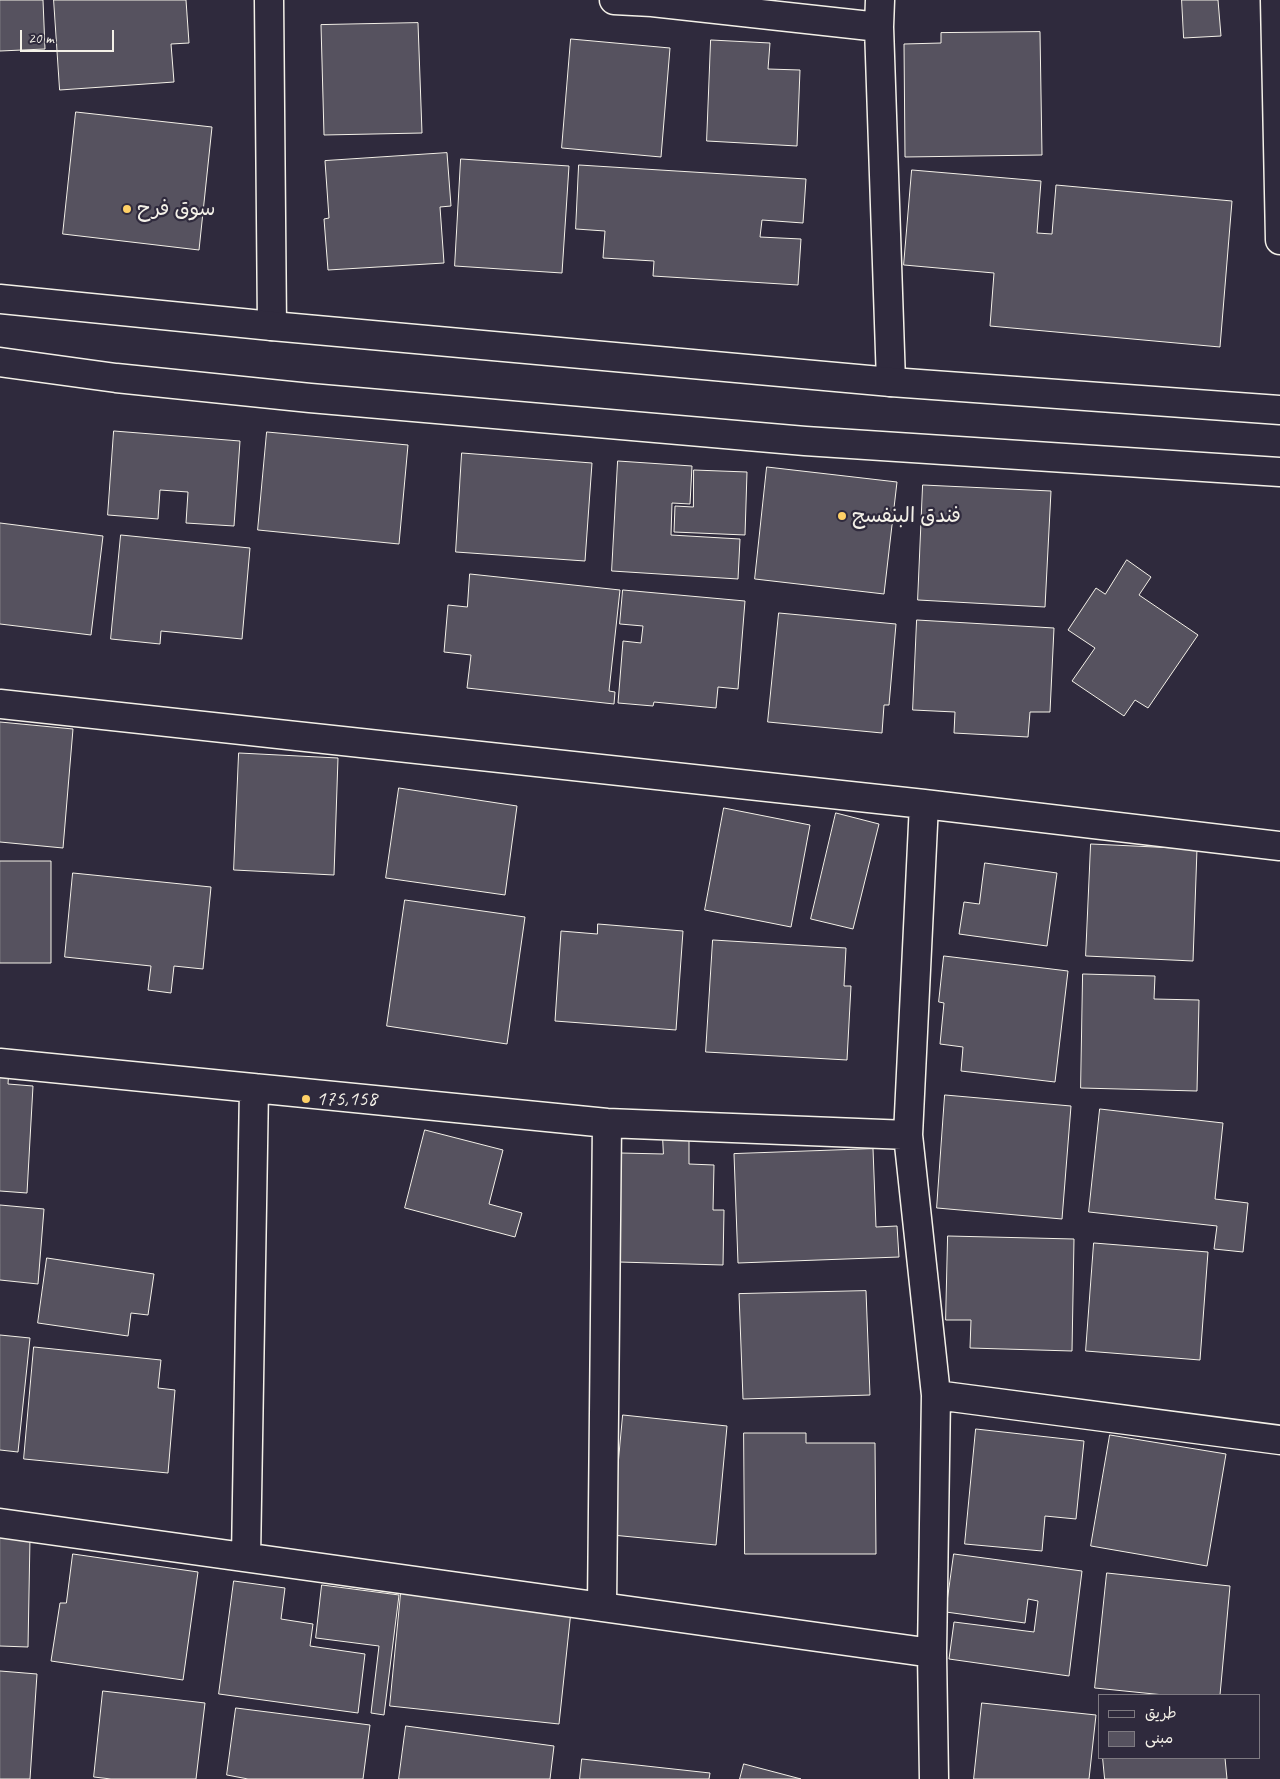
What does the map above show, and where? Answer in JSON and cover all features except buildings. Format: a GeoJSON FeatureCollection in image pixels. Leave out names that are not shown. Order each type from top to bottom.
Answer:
{"type":"FeatureCollection","features":[{"type":"Feature","properties":{"kind":"street"},"geometry":{"type":"LineString","coordinates":[[269,0],[272,326]]}},
{"type":"Feature","properties":{"kind":"street"},"geometry":{"type":"LineString","coordinates":[[614,0],[652,1],[879,27]]}},
{"type":"Feature","properties":{"kind":"street"},"geometry":{"type":"LineString","coordinates":[[880,0],[879,27],[891,382]]}},
{"type":"Feature","properties":{"kind":"street"},"geometry":{"type":"LineString","coordinates":[[1275,0],[1280,240]]}},
{"type":"Feature","properties":{"kind":"street"},"geometry":{"type":"LineString","coordinates":[[0,299],[272,326],[891,382],[1280,410]]}},
{"type":"Feature","properties":{"kind":"street"},"geometry":{"type":"LineString","coordinates":[[0,362],[116,378],[310,398],[805,441],[1280,472]]}},
{"type":"Feature","properties":{"kind":"street"},"geometry":{"type":"LineString","coordinates":[[0,704],[924,804],[1280,846]]}},
{"type":"Feature","properties":{"kind":"street"},"geometry":{"type":"LineString","coordinates":[[924,804],[908,1135],[936,1395],[932,1653],[934,1779]]}},
{"type":"Feature","properties":{"kind":"street"},"geometry":{"type":"LineString","coordinates":[[0,1063],[607,1123],[908,1135]]}},
{"type":"Feature","properties":{"kind":"street"},"geometry":{"type":"LineString","coordinates":[[246,1557],[254,1088]]}},
{"type":"Feature","properties":{"kind":"street"},"geometry":{"type":"LineString","coordinates":[[602,1607],[607,1123]]}},
{"type":"Feature","properties":{"kind":"street"},"geometry":{"type":"LineString","coordinates":[[936,1395],[1280,1440]]}},
{"type":"Feature","properties":{"kind":"street"},"geometry":{"type":"LineString","coordinates":[[0,1523],[932,1653]]}},
{"type":"Feature","properties":{"kind":"place","name":"سوق فرح"},"geometry":{"type":"Point","coordinates":[127,209]}},
{"type":"Feature","properties":{"kind":"place","name":"فندق البنفسج"},"geometry":{"type":"Point","coordinates":[842,516]}},
{"type":"Feature","properties":{"kind":"place","name":"175,158"},"geometry":{"type":"Point","coordinates":[306,1099]}}]}
